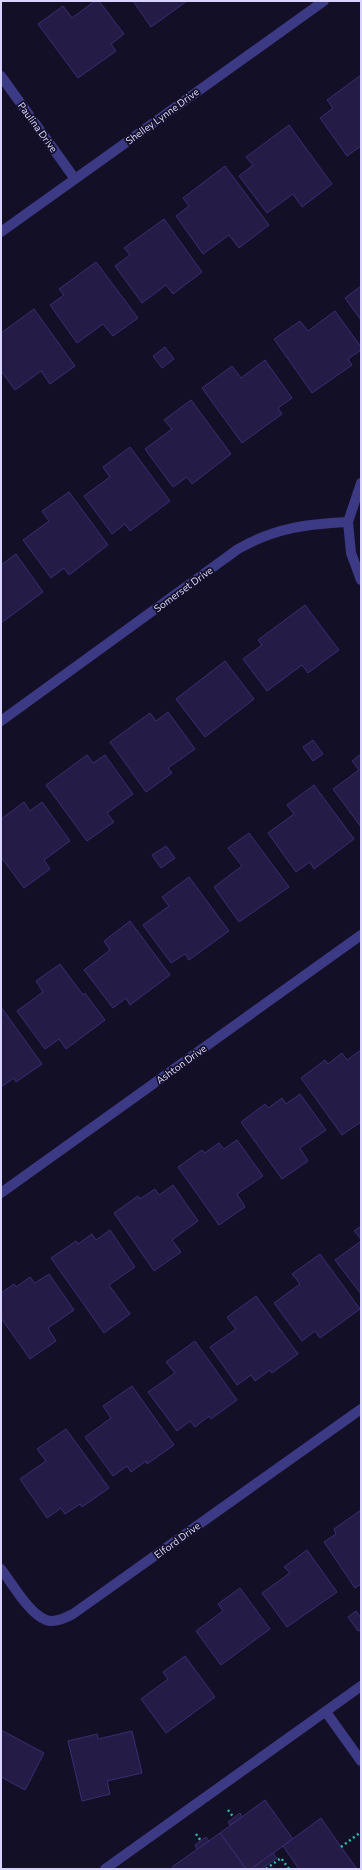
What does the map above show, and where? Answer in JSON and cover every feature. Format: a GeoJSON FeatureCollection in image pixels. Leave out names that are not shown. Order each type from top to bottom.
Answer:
{"type":"FeatureCollection","features":[{"type":"Feature","properties":{"kind":"street","name":"Shelley Lynne Drive"},"geometry":{"type":"LineString","coordinates":[[1,232],[324,1]]}},
{"type":"Feature","properties":{"kind":"street","name":"Paulina Drive"},"geometry":{"type":"LineString","coordinates":[[1,76],[75,179]]}},
{"type":"Feature","properties":{"kind":"street"},"geometry":{"type":"LineString","coordinates":[[361,483],[348,522],[351,553],[361,580]]}},
{"type":"Feature","properties":{"kind":"street","name":"Somerset Drive"},"geometry":{"type":"LineString","coordinates":[[1,721],[238,549],[256,538],[276,531],[309,524],[348,522]]}},
{"type":"Feature","properties":{"kind":"street","name":"Ashton Drive"},"geometry":{"type":"LineString","coordinates":[[1,1193],[361,935]]}},
{"type":"Feature","properties":{"kind":"street","name":"Elford Drive"},"geometry":{"type":"LineString","coordinates":[[1,1568],[29,1607],[37,1615],[47,1620],[60,1620],[73,1614],[361,1408]]}},
{"type":"Feature","properties":{"kind":"street"},"geometry":{"type":"LineString","coordinates":[[105,1869],[361,1686]]}},
{"type":"Feature","properties":{"kind":"street"},"geometry":{"type":"LineString","coordinates":[[326,1712],[361,1760]]}},
{"type":"Feature","properties":{"kind":"path"},"geometry":{"type":"LineString","coordinates":[[228,1810],[234,1818]]}},
{"type":"Feature","properties":{"kind":"path"},"geometry":{"type":"LineString","coordinates":[[341,1847],[361,1832]]}},
{"type":"Feature","properties":{"kind":"path"},"geometry":{"type":"LineString","coordinates":[[196,1834],[201,1841]]}},
{"type":"Feature","properties":{"kind":"path"},"geometry":{"type":"LineString","coordinates":[[266,1869],[269,1865],[281,1858],[289,1869]]}},
{"type":"Feature","properties":{"kind":"building"},"geometry":{"type":"Polygon","coordinates":[[[95,1],[99,1],[124,34],[111,44],[116,51],[78,78],[38,24],[63,6],[72,18],[95,1]]]}},
{"type":"Feature","properties":{"kind":"building"},"geometry":{"type":"Polygon","coordinates":[[[133,1],[187,1],[151,27],[133,1]]]}},
{"type":"Feature","properties":{"kind":"building"},"geometry":{"type":"Polygon","coordinates":[[[361,75],[361,146],[347,156],[320,118],[333,108],[327,100],[361,75]]]}},
{"type":"Feature","properties":{"kind":"building"},"geometry":{"type":"Polygon","coordinates":[[[289,125],[332,184],[302,207],[293,194],[267,213],[239,176],[253,165],[246,157],[289,125]]]}},
{"type":"Feature","properties":{"kind":"building"},"geometry":{"type":"Polygon","coordinates":[[[225,166],[269,225],[239,248],[229,235],[203,254],[176,216],[189,206],[183,198],[225,166]]]}},
{"type":"Feature","properties":{"kind":"building"},"geometry":{"type":"Polygon","coordinates":[[[164,219],[202,272],[173,294],[166,285],[142,303],[115,266],[130,255],[124,248],[164,219]]]}},
{"type":"Feature","properties":{"kind":"building"},"geometry":{"type":"Polygon","coordinates":[[[96,262],[138,318],[113,336],[103,324],[77,343],[50,305],[64,295],[59,289],[96,262]]]}},
{"type":"Feature","properties":{"kind":"building"},"geometry":{"type":"Polygon","coordinates":[[[361,286],[361,320],[345,298],[361,286]]]}},
{"type":"Feature","properties":{"kind":"building"},"geometry":{"type":"Polygon","coordinates":[[[34,309],[75,366],[50,384],[41,371],[15,390],[1,371],[1,333],[34,309]]]}},
{"type":"Feature","properties":{"kind":"building"},"geometry":{"type":"Polygon","coordinates":[[[335,311],[361,347],[361,350],[348,359],[352,365],[312,393],[274,339],[300,321],[308,331],[335,311]]]}},
{"type":"Feature","properties":{"kind":"building"},"geometry":{"type":"Polygon","coordinates":[[[165,347],[174,359],[162,368],[153,356],[165,347]]]}},
{"type":"Feature","properties":{"kind":"building"},"geometry":{"type":"Polygon","coordinates":[[[265,360],[292,398],[278,408],[282,414],[242,443],[202,388],[232,366],[241,378],[265,360]]]}},
{"type":"Feature","properties":{"kind":"building"},"geometry":{"type":"Polygon","coordinates":[[[191,400],[231,454],[192,484],[187,477],[173,487],[145,449],[172,429],[164,420],[191,400]]]}},
{"type":"Feature","properties":{"kind":"building"},"geometry":{"type":"Polygon","coordinates":[[[130,447],[170,501],[130,531],[125,524],[112,534],[84,496],[110,477],[103,467],[130,447]]]}},
{"type":"Feature","properties":{"kind":"building"},"geometry":{"type":"Polygon","coordinates":[[[69,492],[108,545],[69,575],[64,568],[51,578],[23,540],[49,521],[42,511],[69,492]]]}},
{"type":"Feature","properties":{"kind":"building"},"geometry":{"type":"Polygon","coordinates":[[[16,554],[43,592],[1,623],[1,565],[16,554]]]}},
{"type":"Feature","properties":{"kind":"building"},"geometry":{"type":"Polygon","coordinates":[[[305,605],[339,650],[308,673],[302,665],[267,691],[243,659],[262,645],[258,640],[305,605]]]}},
{"type":"Feature","properties":{"kind":"building"},"geometry":{"type":"Polygon","coordinates":[[[225,661],[254,699],[205,737],[176,699],[225,661]]]}},
{"type":"Feature","properties":{"kind":"building"},"geometry":{"type":"Polygon","coordinates":[[[168,712],[195,749],[168,768],[172,773],[146,792],[110,742],[150,713],[156,721],[168,712]]]}},
{"type":"Feature","properties":{"kind":"building"},"geometry":{"type":"Polygon","coordinates":[[[313,740],[323,754],[313,761],[303,747],[313,740]]]}},
{"type":"Feature","properties":{"kind":"building"},"geometry":{"type":"Polygon","coordinates":[[[361,754],[361,827],[333,789],[359,770],[352,761],[361,754]]]}},
{"type":"Feature","properties":{"kind":"building"},"geometry":{"type":"Polygon","coordinates":[[[87,755],[93,763],[105,755],[133,794],[107,813],[114,822],[87,841],[46,785],[87,755]]]}},
{"type":"Feature","properties":{"kind":"building"},"geometry":{"type":"Polygon","coordinates":[[[314,785],[354,839],[314,869],[310,862],[296,872],[268,833],[294,814],[287,805],[314,785]]]}},
{"type":"Feature","properties":{"kind":"building"},"geometry":{"type":"Polygon","coordinates":[[[24,802],[30,811],[42,802],[70,841],[44,860],[50,869],[24,888],[1,857],[1,819],[24,802]]]}},
{"type":"Feature","properties":{"kind":"building"},"geometry":{"type":"Polygon","coordinates":[[[249,833],[289,887],[239,922],[214,887],[242,866],[228,848],[249,833]]]}},
{"type":"Feature","properties":{"kind":"building"},"geometry":{"type":"Polygon","coordinates":[[[166,846],[175,858],[161,868],[152,855],[166,846]]]}},
{"type":"Feature","properties":{"kind":"building"},"geometry":{"type":"Polygon","coordinates":[[[189,877],[229,931],[189,960],[185,954],[171,963],[143,925],[169,906],[162,897],[189,877]]]}},
{"type":"Feature","properties":{"kind":"building"},"geometry":{"type":"Polygon","coordinates":[[[130,921],[170,975],[130,1005],[126,998],[113,1008],[84,970],[110,950],[104,941],[130,921]]]}},
{"type":"Feature","properties":{"kind":"building"},"geometry":{"type":"Polygon","coordinates":[[[60,964],[83,995],[85,993],[105,1020],[66,1049],[59,1039],[45,1049],[17,1011],[43,992],[36,981],[60,964]]]}},
{"type":"Feature","properties":{"kind":"building"},"geometry":{"type":"Polygon","coordinates":[[[1,1007],[42,1064],[16,1082],[14,1078],[1,1087],[1,1007]]]}},
{"type":"Feature","properties":{"kind":"building"},"geometry":{"type":"Polygon","coordinates":[[[361,1050],[361,1122],[342,1135],[301,1078],[325,1060],[328,1064],[342,1053],[347,1060],[361,1050]]]}},
{"type":"Feature","properties":{"kind":"building"},"geometry":{"type":"Polygon","coordinates":[[[300,1094],[326,1130],[300,1148],[308,1161],[282,1179],[241,1122],[265,1104],[268,1108],[282,1098],[286,1104],[300,1094]]]}},
{"type":"Feature","properties":{"kind":"building"},"geometry":{"type":"Polygon","coordinates":[[[237,1140],[263,1176],[237,1194],[245,1207],[219,1225],[178,1167],[202,1150],[205,1153],[219,1143],[224,1149],[237,1140]]]}},
{"type":"Feature","properties":{"kind":"building"},"geometry":{"type":"Polygon","coordinates":[[[173,1185],[198,1221],[172,1240],[181,1252],[154,1271],[114,1213],[138,1196],[140,1199],[155,1189],[159,1195],[173,1185]]]}},
{"type":"Feature","properties":{"kind":"building"},"geometry":{"type":"Polygon","coordinates":[[[361,1226],[361,1239],[354,1231],[361,1226]]]}},
{"type":"Feature","properties":{"kind":"building"},"geometry":{"type":"Polygon","coordinates":[[[110,1230],[135,1267],[109,1285],[130,1314],[104,1333],[51,1258],[76,1241],[78,1244],[92,1234],[96,1240],[110,1230]]]}},
{"type":"Feature","properties":{"kind":"building"},"geometry":{"type":"Polygon","coordinates":[[[361,1241],[361,1294],[335,1260],[361,1241]]]}},
{"type":"Feature","properties":{"kind":"building"},"geometry":{"type":"Polygon","coordinates":[[[320,1254],[360,1309],[320,1338],[315,1331],[302,1341],[274,1303],[300,1284],[292,1274],[320,1254]]]}},
{"type":"Feature","properties":{"kind":"building"},"geometry":{"type":"Polygon","coordinates":[[[49,1274],[74,1310],[48,1328],[56,1341],[30,1359],[1,1318],[1,1293],[14,1284],[16,1287],[30,1277],[35,1283],[49,1274]]]}},
{"type":"Feature","properties":{"kind":"building"},"geometry":{"type":"Polygon","coordinates":[[[256,1296],[298,1354],[272,1373],[270,1370],[255,1381],[251,1375],[237,1385],[210,1347],[236,1329],[227,1317],[256,1296]]]}},
{"type":"Feature","properties":{"kind":"building"},"geometry":{"type":"Polygon","coordinates":[[[195,1341],[237,1400],[211,1419],[209,1416],[195,1427],[190,1421],[177,1431],[148,1392],[175,1373],[166,1362],[195,1341]]]}},
{"type":"Feature","properties":{"kind":"building"},"geometry":{"type":"Polygon","coordinates":[[[132,1386],[174,1445],[147,1464],[146,1461],[131,1472],[127,1466],[113,1476],[85,1437],[111,1418],[103,1406],[132,1386]]]}},
{"type":"Feature","properties":{"kind":"building"},"geometry":{"type":"Polygon","coordinates":[[[66,1429],[109,1488],[82,1507],[80,1504],[65,1514],[61,1508],[47,1518],[20,1479],[46,1461],[37,1449],[66,1429]]]}},
{"type":"Feature","properties":{"kind":"building"},"geometry":{"type":"Polygon","coordinates":[[[361,1510],[361,1584],[355,1588],[324,1542],[336,1534],[334,1529],[361,1510]]]}},
{"type":"Feature","properties":{"kind":"building"},"geometry":{"type":"Polygon","coordinates":[[[307,1550],[337,1592],[287,1627],[262,1593],[290,1573],[284,1567],[307,1550]]]}},
{"type":"Feature","properties":{"kind":"building"},"geometry":{"type":"Polygon","coordinates":[[[240,1588],[270,1629],[221,1665],[196,1631],[223,1611],[218,1604],[240,1588]]]}},
{"type":"Feature","properties":{"kind":"building"},"geometry":{"type":"Polygon","coordinates":[[[356,1611],[361,1618],[361,1630],[358,1631],[348,1617],[356,1611]]]}},
{"type":"Feature","properties":{"kind":"building"},"geometry":{"type":"Polygon","coordinates":[[[185,1656],[215,1697],[166,1733],[141,1699],[168,1679],[163,1672],[185,1656]]]}},
{"type":"Feature","properties":{"kind":"building"},"geometry":{"type":"Polygon","coordinates":[[[1,1730],[44,1753],[25,1790],[1,1777],[1,1730]]]}},
{"type":"Feature","properties":{"kind":"building"},"geometry":{"type":"Polygon","coordinates":[[[132,1731],[142,1773],[107,1781],[110,1794],[82,1801],[68,1741],[97,1734],[98,1739],[132,1731]]]}},
{"type":"Feature","properties":{"kind":"building"},"geometry":{"type":"Polygon","coordinates":[[[265,1800],[293,1839],[251,1869],[246,1869],[220,1833],[265,1800]]]}},
{"type":"Feature","properties":{"kind":"building"},"geometry":{"type":"Polygon","coordinates":[[[240,1813],[242,1817],[230,1825],[228,1822],[240,1813]]]}},
{"type":"Feature","properties":{"kind":"building"},"geometry":{"type":"Polygon","coordinates":[[[321,1818],[357,1869],[299,1869],[283,1846],[321,1818]]]}},
{"type":"Feature","properties":{"kind":"building"},"geometry":{"type":"Polygon","coordinates":[[[220,1833],[246,1869],[173,1869],[172,1867],[220,1833]]]}},
{"type":"Feature","properties":{"kind":"building"},"geometry":{"type":"Polygon","coordinates":[[[206,1837],[209,1841],[197,1849],[195,1845],[206,1837]]]}},
{"type":"Feature","properties":{"kind":"building"},"geometry":{"type":"Polygon","coordinates":[[[273,1853],[277,1858],[261,1869],[257,1869],[255,1866],[273,1853]]]}}]}
